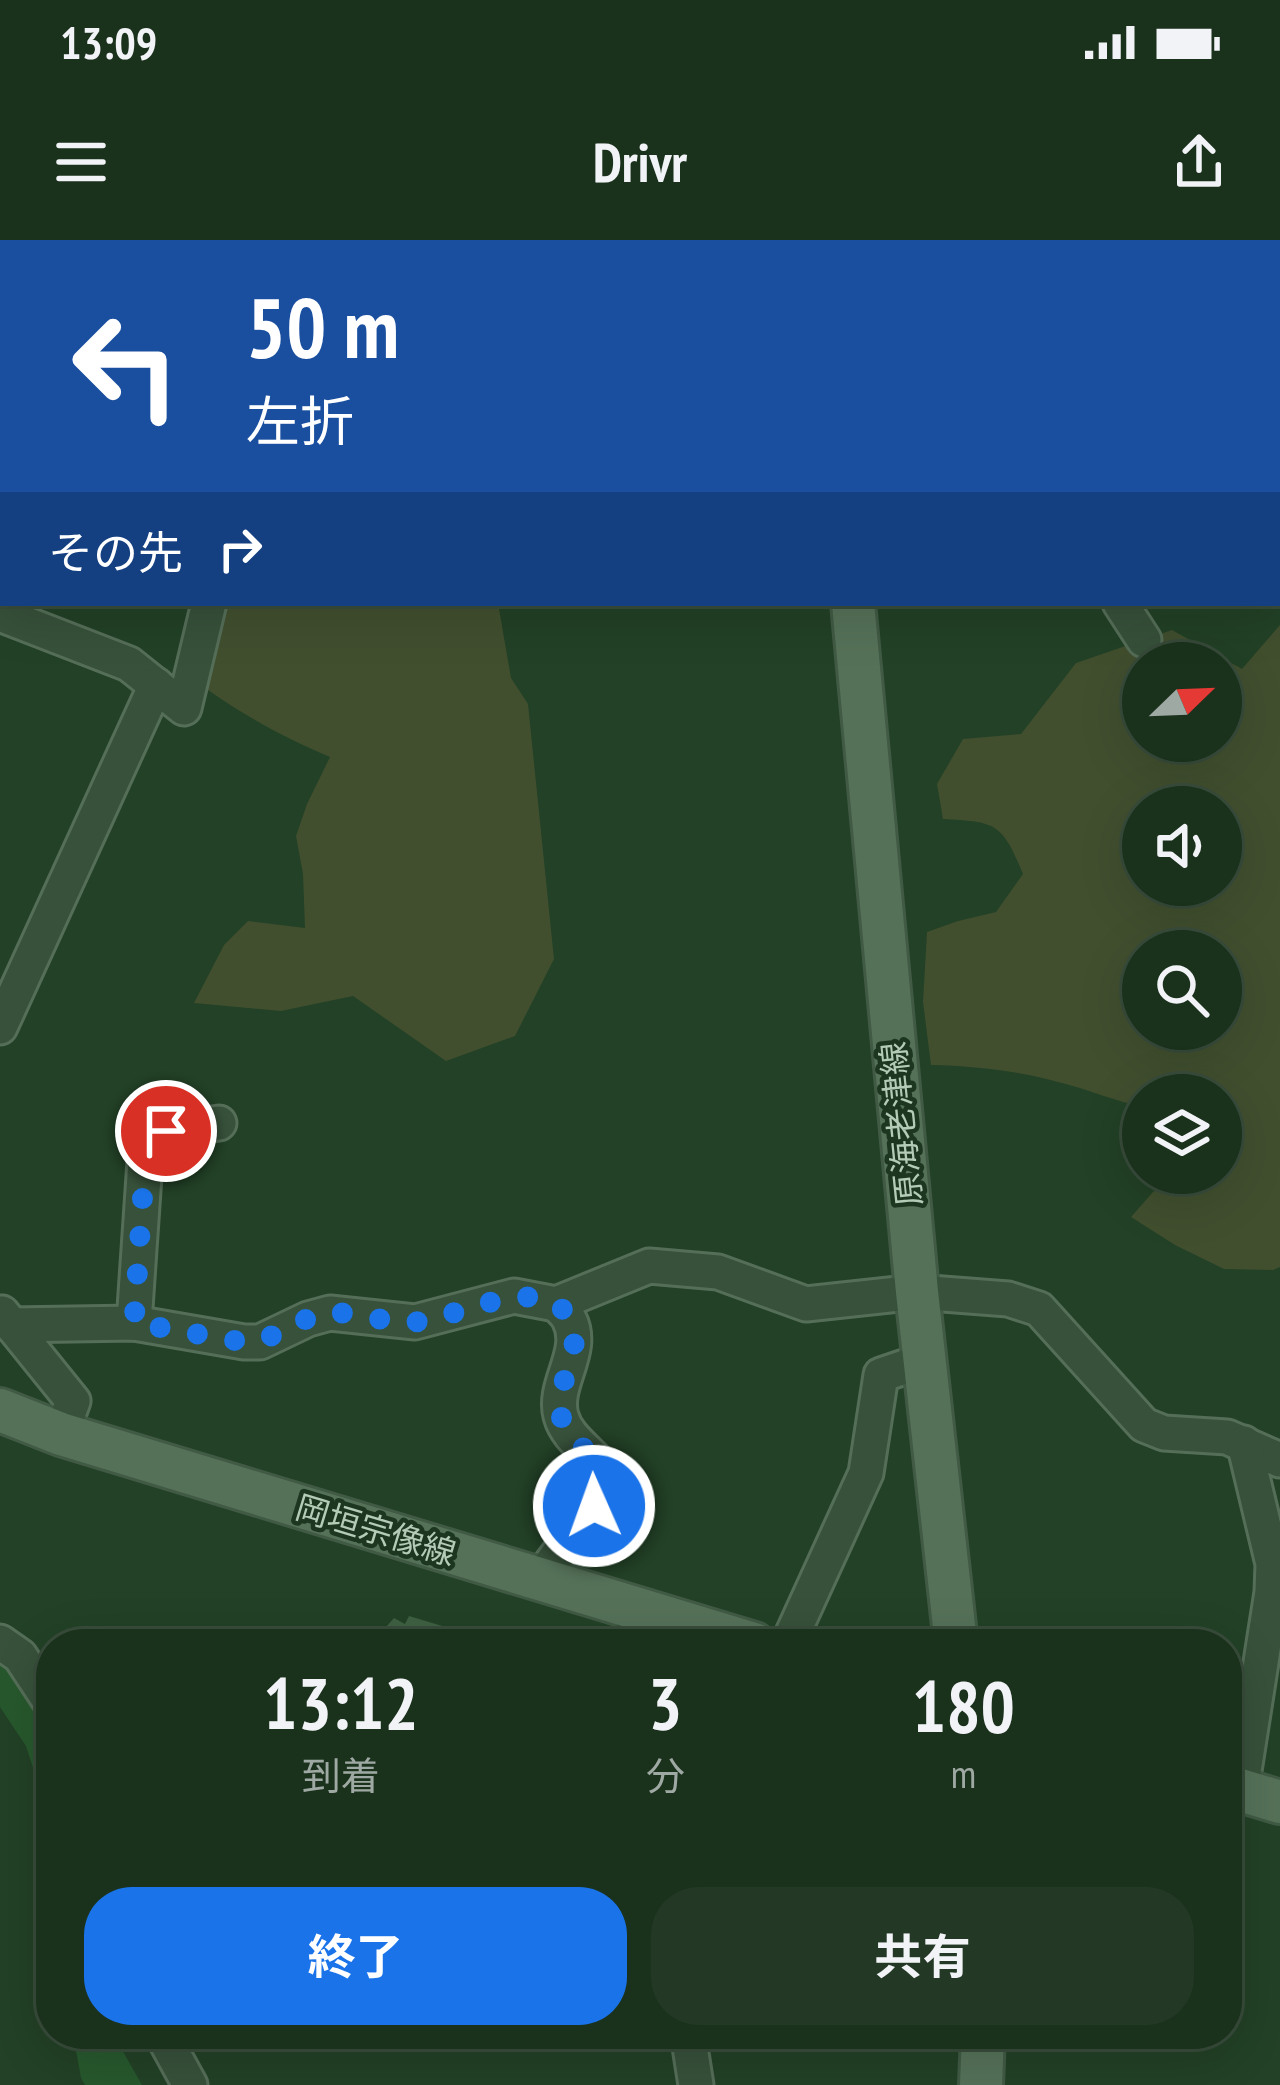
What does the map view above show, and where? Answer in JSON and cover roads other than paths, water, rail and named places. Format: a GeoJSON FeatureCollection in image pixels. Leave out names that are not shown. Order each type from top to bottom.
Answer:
{"type":"FeatureCollection","features":[{"type":"Feature","properties":{"kind":"main road","name":"原海老津線"},"geometry":{"type":"LineString","coordinates":[[853,606],[917,1292],[954,1629]]}},
{"type":"Feature","properties":{"kind":"main road","name":"岡垣宗像線"},"geometry":{"type":"LineString","coordinates":[[0,1410],[61,1434],[539,1580],[634,1626]]}},
{"type":"Feature","properties":{"kind":"main road"},"geometry":{"type":"LineString","coordinates":[[981,2085],[982,2049]]}},
{"type":"Feature","properties":{"kind":"street"},"geometry":{"type":"LineString","coordinates":[[0,614],[128,664],[184,708],[208,606]]}},
{"type":"Feature","properties":{"kind":"street"},"geometry":{"type":"LineString","coordinates":[[1122,606],[1144,640]]}},
{"type":"Feature","properties":{"kind":"street"},"geometry":{"type":"LineString","coordinates":[[0,1027],[156,685]]}},
{"type":"Feature","properties":{"kind":"street"},"geometry":{"type":"LineString","coordinates":[[134,1323],[145,1161],[153,1141],[166,1131],[219,1123]]}},
{"type":"Feature","properties":{"kind":"street"},"geometry":{"type":"LineString","coordinates":[[5,1317],[134,1323],[260,1342],[330,1313],[415,1322],[514,1296],[556,1304],[649,1266],[718,1272],[806,1304],[917,1292],[1008,1299],[1039,1309],[1144,1425],[1164,1433],[1227,1437],[1280,1460]]}},
{"type":"Feature","properties":{"kind":"street"},"geometry":{"type":"LineString","coordinates":[[539,1580],[594,1506],[608,1478],[602,1465],[570,1434],[560,1413],[573,1336],[570,1320],[556,1304]]}},
{"type":"Feature","properties":{"kind":"street"},"geometry":{"type":"LineString","coordinates":[[5,1317],[73,1401],[61,1434]]}},
{"type":"Feature","properties":{"kind":"street"},"geometry":{"type":"LineString","coordinates":[[795,1629],[866,1473],[881,1375],[925,1360]]}},
{"type":"Feature","properties":{"kind":"street"},"geometry":{"type":"LineString","coordinates":[[1244,1443],[1273,1564],[1249,1792]]}},
{"type":"Feature","properties":{"kind":"street"},"geometry":{"type":"LineString","coordinates":[[0,1642],[20,1656],[36,1680]]}},
{"type":"Feature","properties":{"kind":"street"},"geometry":{"type":"LineString","coordinates":[[170,2049],[190,2085]]}},
{"type":"Feature","properties":{"kind":"street"},"geometry":{"type":"LineString","coordinates":[[690,2049],[696,2085]]}}]}
